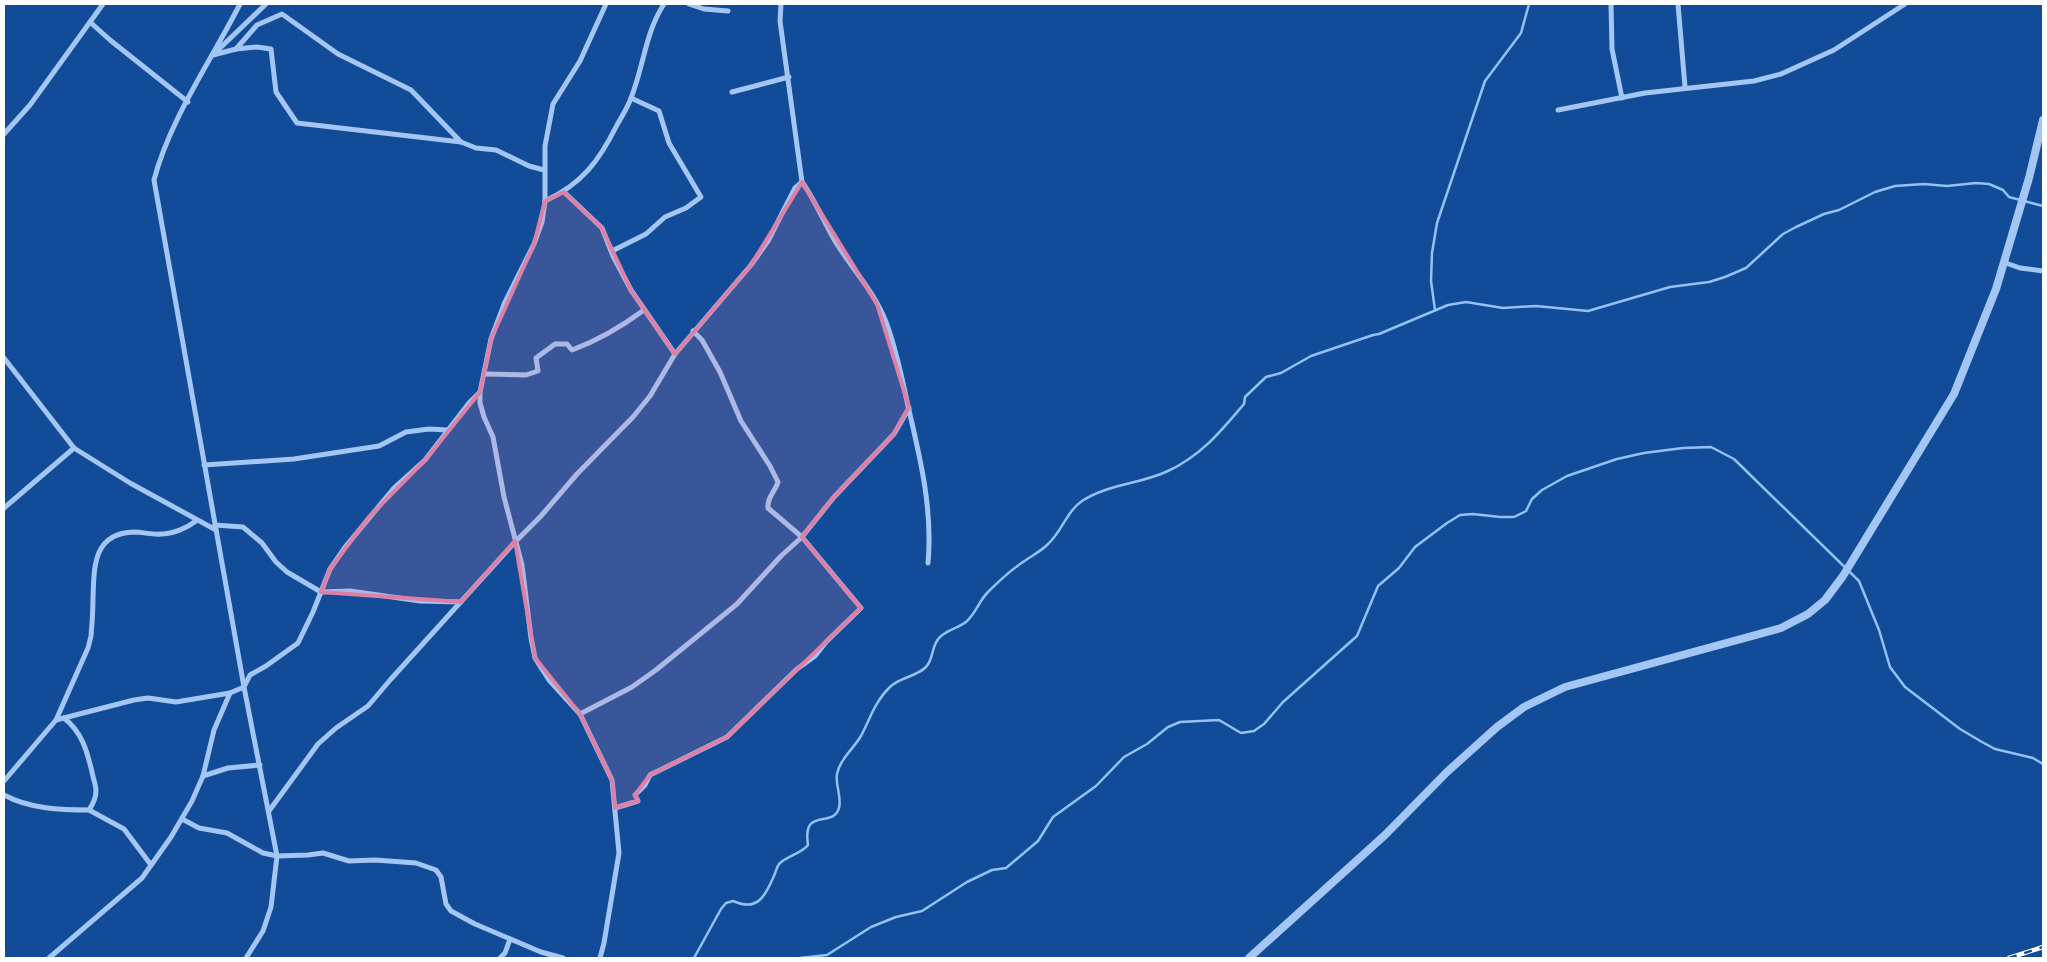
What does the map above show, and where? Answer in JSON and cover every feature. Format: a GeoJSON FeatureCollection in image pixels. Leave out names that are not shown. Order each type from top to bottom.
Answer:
{"type":"FeatureCollection","features":[{"type":"Feature","properties":{"kind":"street"},"geometry":{"type":"LineString","coordinates":[[4,134],[30,104],[103,4]]}},
{"type":"Feature","properties":{"kind":"street"},"geometry":{"type":"LineString","coordinates":[[240,4],[171,133],[160,159],[154,180],[244,687],[277,856],[271,907],[262,930],[246,958]]}},
{"type":"Feature","properties":{"kind":"street"},"geometry":{"type":"LineString","coordinates":[[213,55],[266,4]]}},
{"type":"Feature","properties":{"kind":"street"},"geometry":{"type":"LineString","coordinates":[[600,958],[606,936],[619,853],[612,780],[580,714],[549,680],[535,658],[524,580],[514,542],[494,443],[480,403],[480,392],[491,339],[505,302],[534,244],[542,222],[545,201],[544,170],[548,122],[553,104],[580,61],[606,4]]}},
{"type":"Feature","properties":{"kind":"street"},"geometry":{"type":"LineString","coordinates":[[545,201],[564,192],[600,158],[631,98],[654,19],[664,4]]}},
{"type":"Feature","properties":{"kind":"street"},"geometry":{"type":"LineString","coordinates":[[688,4],[704,9],[728,10]]}},
{"type":"Feature","properties":{"kind":"street"},"geometry":{"type":"LineString","coordinates":[[781,4],[780,21],[802,182],[812,196],[836,242],[878,304],[891,339],[924,474],[930,544],[928,564]]}},
{"type":"Feature","properties":{"kind":"street"},"geometry":{"type":"LineString","coordinates":[[1611,4],[1612,50],[1622,98]]}},
{"type":"Feature","properties":{"kind":"street"},"geometry":{"type":"LineString","coordinates":[[1678,4],[1685,88]]}},
{"type":"Feature","properties":{"kind":"street"},"geometry":{"type":"LineString","coordinates":[[1558,110],[1685,88],[1754,81],[1781,74],[1834,50],[1905,4]]}},
{"type":"Feature","properties":{"kind":"street"},"geometry":{"type":"LineString","coordinates":[[236,49],[258,25],[282,14],[338,54],[411,90],[461,142]]}},
{"type":"Feature","properties":{"kind":"street"},"geometry":{"type":"LineString","coordinates":[[90,22],[188,102]]}},
{"type":"Feature","properties":{"kind":"street"},"geometry":{"type":"LineString","coordinates":[[213,55],[236,49],[270,49],[276,92],[297,123],[461,142],[476,148],[496,150],[529,166],[544,170]]}},
{"type":"Feature","properties":{"kind":"street"},"geometry":{"type":"LineString","coordinates":[[732,92],[789,77]]}},
{"type":"Feature","properties":{"kind":"street"},"geometry":{"type":"LineString","coordinates":[[612,251],[646,234],[665,218],[686,208],[701,197],[669,143],[659,111],[631,98]]}},
{"type":"Feature","properties":{"kind":"street"},"geometry":{"type":"LineString","coordinates":[[1249,958],[1385,835],[1447,772],[1496,727],[1524,707],[1565,687],[1781,628],[1808,614],[1825,600],[1852,562],[1954,394],[1996,289],[2043,120]]}},
{"type":"Feature","properties":{"kind":"street"},"geometry":{"type":"LineString","coordinates":[[269,811],[318,744],[336,728],[368,706],[514,542],[541,516],[577,474],[634,417],[650,396],[675,354],[751,265],[768,241],[795,188],[802,182]]}},
{"type":"Feature","properties":{"kind":"street"},"geometry":{"type":"LineString","coordinates":[[564,192],[602,228],[622,274],[644,310],[675,354]]}},
{"type":"Feature","properties":{"kind":"street"},"geometry":{"type":"LineString","coordinates":[[2003,262],[2020,268],[2043,271]]}},
{"type":"Feature","properties":{"kind":"street"},"geometry":{"type":"LineString","coordinates":[[485,374],[526,375],[538,371],[536,358],[555,344],[567,344],[572,350],[597,341],[619,329],[644,310]]}},
{"type":"Feature","properties":{"kind":"street"},"geometry":{"type":"LineString","coordinates":[[615,808],[638,801],[635,795],[645,785],[650,775],[727,737],[797,670],[815,656],[826,642],[861,608],[802,537],[768,508],[768,500],[778,482],[741,421],[720,372],[702,340],[693,331]]}},
{"type":"Feature","properties":{"kind":"street"},"geometry":{"type":"LineString","coordinates":[[4,358],[74,448],[196,521],[216,528],[243,527],[262,543],[276,562],[287,572],[321,592],[350,591],[420,602],[461,602]]}},
{"type":"Feature","properties":{"kind":"street"},"geometry":{"type":"LineString","coordinates":[[56,720],[134,700],[148,698],[176,702],[230,693],[244,687],[250,675],[298,643],[314,612],[330,569],[368,518],[394,488],[425,460],[447,430],[480,392]]}},
{"type":"Feature","properties":{"kind":"street"},"geometry":{"type":"LineString","coordinates":[[580,714],[632,687],[656,670],[737,604],[758,579],[802,537],[834,497],[894,434],[909,408]]}},
{"type":"Feature","properties":{"kind":"street"},"geometry":{"type":"LineString","coordinates":[[204,465],[294,459],[379,446],[406,432],[429,429],[447,430]]}},
{"type":"Feature","properties":{"kind":"street"},"geometry":{"type":"LineString","coordinates":[[4,508],[74,448]]}},
{"type":"Feature","properties":{"kind":"street"},"geometry":{"type":"LineString","coordinates":[[4,781],[56,720],[91,636],[93,582],[100,548],[110,538],[118,535],[133,532],[162,534],[188,527],[196,521]]}},
{"type":"Feature","properties":{"kind":"street"},"geometry":{"type":"LineString","coordinates":[[49,958],[142,878],[171,837],[203,776],[214,730],[230,693]]}},
{"type":"Feature","properties":{"kind":"street"},"geometry":{"type":"LineString","coordinates":[[64,718],[72,724],[82,737],[87,754],[96,791],[89,810]]}},
{"type":"Feature","properties":{"kind":"street"},"geometry":{"type":"LineString","coordinates":[[203,776],[228,768],[260,765]]}},
{"type":"Feature","properties":{"kind":"street"},"geometry":{"type":"LineString","coordinates":[[4,795],[37,806],[64,810],[89,810],[124,829],[151,864]]}},
{"type":"Feature","properties":{"kind":"street"},"geometry":{"type":"LineString","coordinates":[[182,819],[199,828],[227,833],[263,853],[277,856],[308,855],[323,852],[349,861],[375,860],[416,864],[436,870],[441,877],[446,904],[451,910],[475,924],[563,958]]}},
{"type":"Feature","properties":{"kind":"street"},"geometry":{"type":"LineString","coordinates":[[500,958],[505,953],[510,939]]}},
{"type":"Feature","properties":{"kind":"highlighted area"},"geometry":{"type":"Polygon","coordinates":[[[802,182],[877,304],[909,407],[894,434],[834,497],[802,537],[861,608],[727,737],[650,775],[635,795],[638,801],[615,808],[612,780],[580,714],[535,658],[515,541],[461,602],[321,592],[330,569],[368,518],[425,460],[480,392],[491,339],[534,244],[545,201],[564,192],[602,228],[631,290],[675,354],[751,265],[802,182]]]}},
{"type":"Feature","properties":{"kind":"waterway"},"geometry":{"type":"LineString","coordinates":[[1435,310],[1431,281],[1432,253],[1437,223],[1485,81],[1521,33],[1529,4]]}},
{"type":"Feature","properties":{"kind":"waterway"},"geometry":{"type":"LineString","coordinates":[[694,958],[726,903],[733,901],[748,905],[758,901],[766,892],[779,864],[802,851],[808,845],[807,833],[809,826],[814,822],[836,814],[840,804],[837,778],[839,769],[861,736],[885,692],[898,681],[918,673],[926,667],[929,664],[937,640],[966,622],[997,583],[1047,545],[1057,534],[1068,516],[1082,501],[1114,487],[1158,475],[1191,458],[1219,433],[1244,404],[1245,397],[1266,377],[1281,373],[1311,356],[1379,334],[1448,305],[1466,302],[1503,308],[1536,306],[1588,311],[1670,287],[1709,282],[1746,268],[1783,234],[1796,227],[1824,214],[1839,210],[1875,192],[1895,186],[1989,184],[2003,190],[2009,197],[2043,206]]}},
{"type":"Feature","properties":{"kind":"waterway"},"geometry":{"type":"LineString","coordinates":[[800,958],[827,955],[871,927],[896,917],[922,911],[967,882],[992,870],[1006,868],[1038,841],[1053,817],[1096,786],[1124,757],[1147,744],[1168,727],[1180,722],[1219,720],[1241,733],[1254,731],[1264,724],[1283,702],[1357,636],[1378,586],[1399,568],[1415,547],[1460,515],[1514,517],[1526,511],[1532,499],[1542,490],[1567,476],[1617,459],[1644,453],[1683,448],[1711,447],[1734,459],[1859,581],[1879,630],[1890,667],[1905,687],[1960,729],[1982,742],[1995,749],[2033,758],[2043,764]]}},
{"type":"Feature","properties":{"kind":"railway"},"geometry":{"type":"LineString","coordinates":[[2009,958],[2043,947]]}}]}
